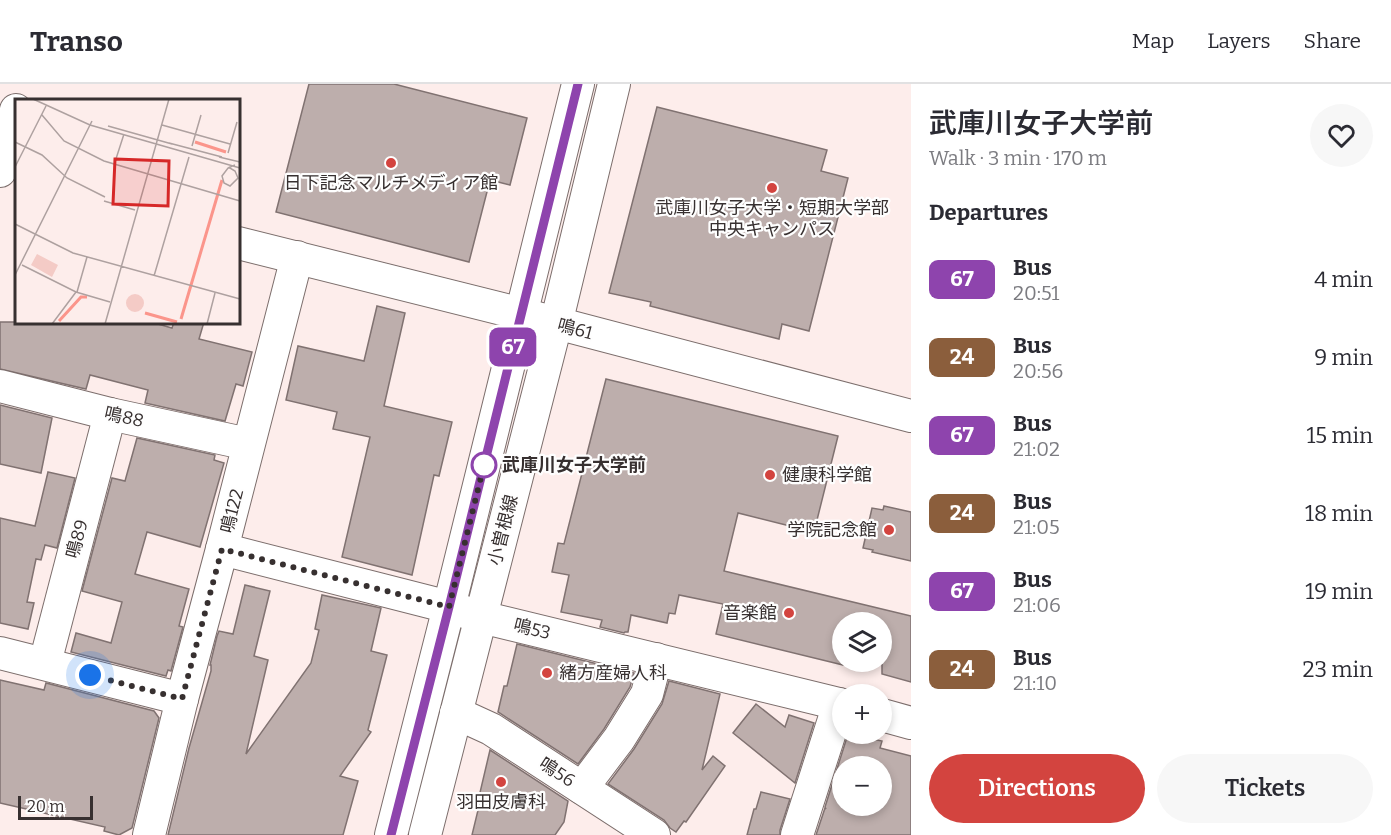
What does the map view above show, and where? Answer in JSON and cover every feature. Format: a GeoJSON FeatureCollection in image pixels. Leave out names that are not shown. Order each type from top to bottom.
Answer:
{"type":"FeatureCollection","features":[{"type":"Feature","properties":{"kind":"street"},"geometry":{"type":"LineString","coordinates":[[19,99],[24,84]]}},
{"type":"Feature","properties":{"kind":"street","name":"小曽根線"},"geometry":{"type":"LineString","coordinates":[[391,835],[578,84]]}},
{"type":"Feature","properties":{"kind":"street","name":"小曽根線"},"geometry":{"type":"LineString","coordinates":[[425,835],[556,324],[614,84]]}},
{"type":"Feature","properties":{"kind":"street"},"geometry":{"type":"LineString","coordinates":[[0,171],[15,115]]}},
{"type":"Feature","properties":{"kind":"street"},"geometry":{"type":"LineString","coordinates":[[0,183],[15,187]]}},
{"type":"Feature","properties":{"kind":"street","name":"鳴61"},"geometry":{"type":"LineString","coordinates":[[240,243],[522,314],[911,416]]}},
{"type":"Feature","properties":{"kind":"street","name":"鳴122"},"geometry":{"type":"LineString","coordinates":[[149,835],[297,257]]}},
{"type":"Feature","properties":{"kind":"street","name":"鳴88"},"geometry":{"type":"LineString","coordinates":[[0,386],[110,414],[248,444]]}},
{"type":"Feature","properties":{"kind":"street","name":"鳴89"},"geometry":{"type":"LineString","coordinates":[[45,663],[110,414]]}},
{"type":"Feature","properties":{"kind":"street","name":"鳴53"},"geometry":{"type":"LineString","coordinates":[[222,549],[481,617],[832,703]]}},
{"type":"Feature","properties":{"kind":"street"},"geometry":{"type":"LineString","coordinates":[[0,653],[182,699]]}},
{"type":"Feature","properties":{"kind":"street"},"geometry":{"type":"LineString","coordinates":[[582,788],[619,738],[647,694],[656,659]]}},
{"type":"Feature","properties":{"kind":"street","name":"鳴56"},"geometry":{"type":"LineString","coordinates":[[456,713],[491,729],[654,835]]}},
{"type":"Feature","properties":{"kind":"street"},"geometry":{"type":"LineString","coordinates":[[892,718],[911,723]]}},
{"type":"Feature","properties":{"kind":"street"},"geometry":{"type":"LineString","coordinates":[[797,835],[832,732]]}},
{"type":"Feature","properties":{"kind":"building","name":"日下記念マルチメディア館"},"geometry":{"type":"Polygon","coordinates":[[[309,84],[394,84],[527,118],[510,185],[490,180],[469,262],[276,212],[309,84]]]}},
{"type":"Feature","properties":{"kind":"building"},"geometry":{"type":"Polygon","coordinates":[[[657,107],[827,150],[821,171],[848,178],[809,331],[782,324],[779,339],[650,306],[651,302],[609,293],[657,107]]]}},
{"type":"Feature","properties":{"kind":"building"},"geometry":{"type":"Polygon","coordinates":[[[377,306],[405,313],[384,406],[452,422],[439,476],[434,475],[412,575],[342,557],[370,437],[333,429],[337,412],[286,400],[298,346],[364,361],[377,306]]]}},
{"type":"Feature","properties":{"kind":"building"},"geometry":{"type":"Polygon","coordinates":[[[0,322],[15,322],[15,324],[158,324],[172,328],[173,324],[203,324],[199,339],[252,352],[243,386],[236,384],[225,421],[145,403],[148,390],[90,375],[86,389],[0,369],[0,322]]]}},
{"type":"Feature","properties":{"kind":"building"},"geometry":{"type":"Polygon","coordinates":[[[606,379],[838,436],[814,532],[738,513],[724,571],[911,616],[911,682],[882,674],[882,672],[892,672],[892,612],[832,612],[832,662],[716,634],[723,604],[679,595],[675,614],[669,613],[667,623],[631,615],[628,632],[624,633],[600,627],[602,620],[561,612],[569,575],[552,572],[558,543],[564,544],[606,379]]]}},
{"type":"Feature","properties":{"kind":"building"},"geometry":{"type":"Polygon","coordinates":[[[0,405],[52,418],[41,473],[0,464],[0,405]]]}},
{"type":"Feature","properties":{"kind":"building"},"geometry":{"type":"Polygon","coordinates":[[[137,438],[215,455],[214,460],[224,463],[200,547],[147,532],[135,574],[189,589],[179,626],[183,627],[171,671],[168,670],[166,676],[71,652],[76,633],[111,643],[122,602],[82,591],[112,478],[125,481],[137,438]]]}},
{"type":"Feature","properties":{"kind":"building"},"geometry":{"type":"Polygon","coordinates":[[[48,472],[75,478],[57,548],[45,545],[41,560],[36,559],[27,602],[34,603],[28,629],[0,623],[0,518],[35,526],[48,472]]]}},
{"type":"Feature","properties":{"kind":"building","name":"学院記念館"},"geometry":{"type":"Polygon","coordinates":[[[884,506],[911,512],[911,561],[863,548],[872,508],[883,510],[884,506]]]}},
{"type":"Feature","properties":{"kind":"building"},"geometry":{"type":"Polygon","coordinates":[[[245,585],[270,591],[254,656],[268,660],[246,754],[311,663],[319,630],[315,629],[322,595],[381,608],[371,651],[387,655],[368,730],[371,732],[340,776],[358,781],[343,835],[168,835],[211,671],[210,665],[217,636],[219,631],[233,634],[245,585]]]}},
{"type":"Feature","properties":{"kind":"building"},"geometry":{"type":"Polygon","coordinates":[[[517,644],[634,673],[630,687],[604,729],[578,764],[498,712],[517,644]]]}},
{"type":"Feature","properties":{"kind":"building"},"geometry":{"type":"Polygon","coordinates":[[[0,680],[44,690],[46,683],[154,711],[159,718],[132,828],[119,835],[104,831],[105,827],[0,803],[0,680]]]}},
{"type":"Feature","properties":{"kind":"building"},"geometry":{"type":"Polygon","coordinates":[[[669,681],[720,694],[702,770],[713,756],[725,766],[686,822],[684,821],[676,832],[664,820],[608,784],[634,749],[662,704],[669,681]]]}},
{"type":"Feature","properties":{"kind":"building"},"geometry":{"type":"Polygon","coordinates":[[[756,704],[785,727],[789,715],[814,723],[795,783],[733,733],[756,704]]]}},
{"type":"Feature","properties":{"kind":"building"},"geometry":{"type":"Polygon","coordinates":[[[845,744],[881,744],[880,748],[911,756],[911,835],[816,835],[832,785],[832,816],[892,816],[892,756],[841,756],[845,744]]]}},
{"type":"Feature","properties":{"kind":"building"},"geometry":{"type":"Polygon","coordinates":[[[490,750],[568,801],[564,822],[555,835],[472,835],[490,750]]]}},
{"type":"Feature","properties":{"kind":"building"},"geometry":{"type":"Polygon","coordinates":[[[761,792],[790,799],[780,835],[747,835],[761,792]]]}},
{"type":"Feature","properties":{"kind":"bus line","name":"67"},"geometry":{"type":"LineString","coordinates":[[391,835],[578,84]]}},
{"type":"Feature","properties":{"kind":"place","name":"日下記念マルチメディア館"},"geometry":{"type":"Point","coordinates":[391,163]}},
{"type":"Feature","properties":{"kind":"place","name":"武庫川女子大学・短期大学部 中央キャンパス"},"geometry":{"type":"Point","coordinates":[772,188]}},
{"type":"Feature","properties":{"kind":"place","name":"武庫川女子大学前"},"geometry":{"type":"Point","coordinates":[484,465]}},
{"type":"Feature","properties":{"kind":"place","name":"健康科学館"},"geometry":{"type":"Point","coordinates":[770,475]}},
{"type":"Feature","properties":{"kind":"place","name":"学院記念館"},"geometry":{"type":"Point","coordinates":[889,530]}},
{"type":"Feature","properties":{"kind":"place","name":"音楽館"},"geometry":{"type":"Point","coordinates":[789,613]}},
{"type":"Feature","properties":{"kind":"place","name":"緒方産婦人科"},"geometry":{"type":"Point","coordinates":[547,673]}},
{"type":"Feature","properties":{"kind":"place","name":"羽田皮膚科"},"geometry":{"type":"Point","coordinates":[501,782]}},
{"type":"Feature","properties":{"kind":"route"},"geometry":{"type":"LineString","coordinates":[[90,675],[182,699],[222,549],[449,607],[484,465]]}}]}
